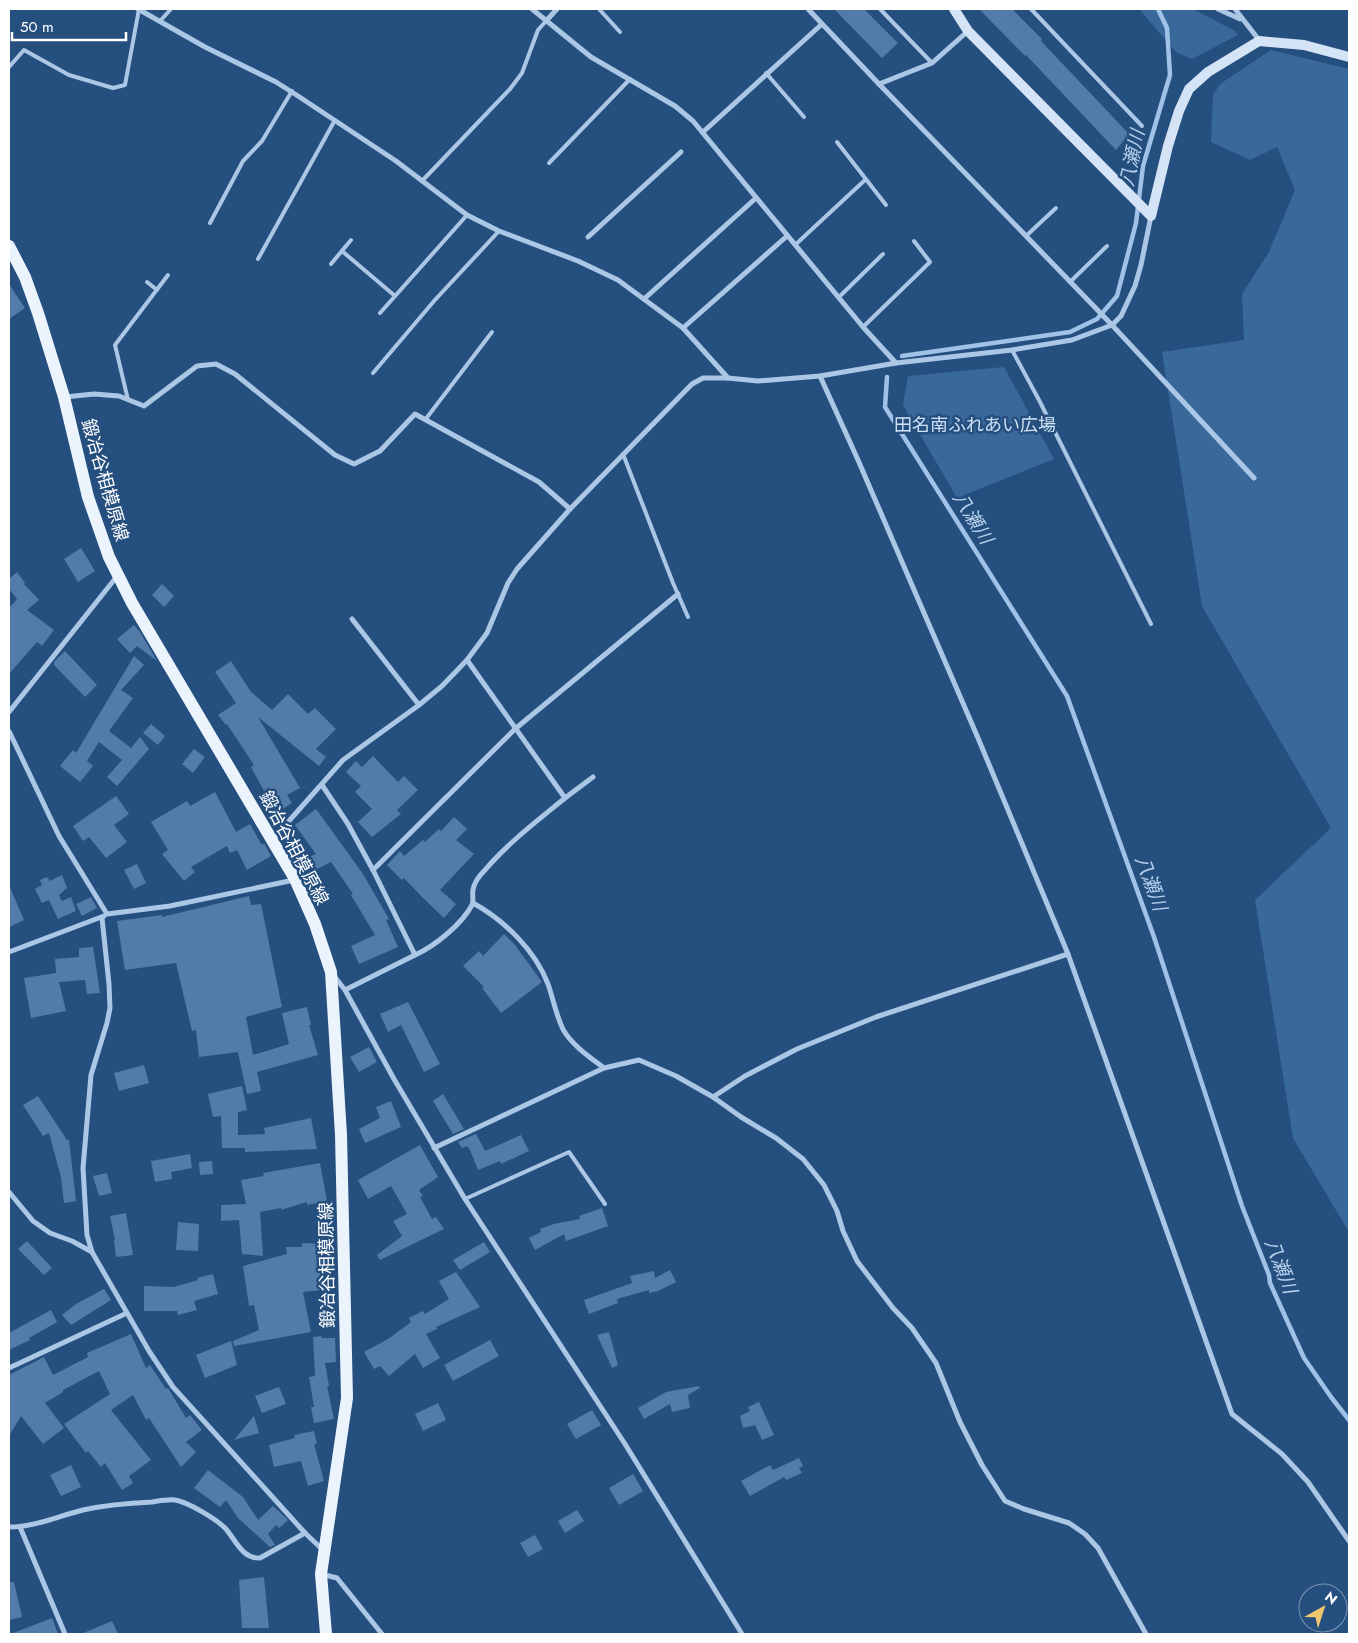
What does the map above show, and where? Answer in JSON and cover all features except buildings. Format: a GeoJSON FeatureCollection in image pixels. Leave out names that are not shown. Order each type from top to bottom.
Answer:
{"type":"FeatureCollection","features":[{"type":"Feature","properties":{"kind":"main road","name":"鍛冶谷相模原線"},"geometry":{"type":"LineString","coordinates":[[9,246],[31,290],[64,397],[88,497],[109,557],[137,612],[295,879],[331,972],[342,1135],[348,1398],[321,1574],[326,1634]]}},
{"type":"Feature","properties":{"kind":"street"},"geometry":{"type":"LineString","coordinates":[[139,9],[204,46],[292,92],[396,161],[467,215],[499,231],[578,261],[618,280],[683,328],[728,378]]}},
{"type":"Feature","properties":{"kind":"street"},"geometry":{"type":"LineString","coordinates":[[532,9],[591,57],[675,106],[693,121],[896,363]]}},
{"type":"Feature","properties":{"kind":"street"},"geometry":{"type":"LineString","coordinates":[[546,21],[557,9]]}},
{"type":"Feature","properties":{"kind":"street"},"geometry":{"type":"LineString","coordinates":[[808,9],[1110,323],[1254,478]]}},
{"type":"Feature","properties":{"kind":"street"},"geometry":{"type":"LineString","coordinates":[[954,9],[968,31],[1120,187],[1148,213]]}},
{"type":"Feature","properties":{"kind":"street"},"geometry":{"type":"LineString","coordinates":[[1218,9],[1242,20]]}},
{"type":"Feature","properties":{"kind":"street"},"geometry":{"type":"LineString","coordinates":[[1235,9],[1259,41]]}},
{"type":"Feature","properties":{"kind":"street"},"geometry":{"type":"LineString","coordinates":[[703,132],[822,24]]}},
{"type":"Feature","properties":{"kind":"street"},"geometry":{"type":"LineString","coordinates":[[879,84],[932,63],[968,31]]}},
{"type":"Feature","properties":{"kind":"street"},"geometry":{"type":"LineString","coordinates":[[272,840],[343,760],[419,705],[442,686],[468,660],[492,622],[508,583],[518,569],[570,509],[692,384],[703,378],[758,381],[820,376],[896,363],[1012,350],[1072,340],[1110,323],[1121,316],[1135,286],[1141,266],[1148,213],[1179,111],[1189,89],[1208,72],[1259,41],[1304,45],[1349,58]]}},
{"type":"Feature","properties":{"kind":"street"},"geometry":{"type":"LineString","coordinates":[[588,237],[681,152]]}},
{"type":"Feature","properties":{"kind":"street"},"geometry":{"type":"LineString","coordinates":[[644,298],[756,198]]}},
{"type":"Feature","properties":{"kind":"street"},"geometry":{"type":"LineString","coordinates":[[683,328],[788,236]]}},
{"type":"Feature","properties":{"kind":"street"},"geometry":{"type":"LineString","coordinates":[[64,397],[94,394],[119,396],[144,406],[197,366],[216,364],[234,374],[335,455],[354,464],[380,451],[415,414],[539,482],[570,509]]}},
{"type":"Feature","properties":{"kind":"street"},"geometry":{"type":"LineString","coordinates":[[820,376],[978,738],[1068,954],[1232,1414],[1282,1454],[1308,1482],[1349,1542]]}},
{"type":"Feature","properties":{"kind":"street"},"geometry":{"type":"LineString","coordinates":[[9,712],[118,574]]}},
{"type":"Feature","properties":{"kind":"street"},"geometry":{"type":"LineString","coordinates":[[373,870],[515,729],[678,594]]}},
{"type":"Feature","properties":{"kind":"street"},"geometry":{"type":"LineString","coordinates":[[352,618],[419,705]]}},
{"type":"Feature","properties":{"kind":"street"},"geometry":{"type":"LineString","coordinates":[[468,660],[565,798]]}},
{"type":"Feature","properties":{"kind":"street"},"geometry":{"type":"LineString","coordinates":[[9,730],[59,836],[107,914]]}},
{"type":"Feature","properties":{"kind":"street"},"geometry":{"type":"LineString","coordinates":[[345,990],[428,949],[461,921],[473,903],[473,889],[484,870],[507,847],[593,777]]}},
{"type":"Feature","properties":{"kind":"street"},"geometry":{"type":"LineString","coordinates":[[322,784],[348,824],[415,954]]}},
{"type":"Feature","properties":{"kind":"street"},"geometry":{"type":"LineString","coordinates":[[9,952],[102,918],[107,914],[170,906],[295,879]]}},
{"type":"Feature","properties":{"kind":"street"},"geometry":{"type":"LineString","coordinates":[[473,903],[508,929],[534,957],[547,981],[563,1029],[569,1038],[604,1068]]}},
{"type":"Feature","properties":{"kind":"street"},"geometry":{"type":"LineString","coordinates":[[102,918],[110,1008],[91,1075],[83,1168],[88,1235],[92,1252],[149,1352],[174,1387],[305,1533],[324,1551]]}},
{"type":"Feature","properties":{"kind":"street"},"geometry":{"type":"LineString","coordinates":[[713,1097],[745,1076],[797,1049],[867,1020],[1068,954]]}},
{"type":"Feature","properties":{"kind":"street"},"geometry":{"type":"LineString","coordinates":[[331,972],[345,990],[394,1079],[465,1200],[625,1444],[742,1634]]}},
{"type":"Feature","properties":{"kind":"street"},"geometry":{"type":"LineString","coordinates":[[434,1148],[604,1068],[639,1060],[676,1076],[713,1097],[776,1138],[803,1159],[824,1185],[856,1261],[912,1328],[936,1363],[960,1422],[982,1465],[1005,1501],[1069,1523],[1085,1534],[1098,1548],[1146,1634]]}},
{"type":"Feature","properties":{"kind":"street"},"geometry":{"type":"LineString","coordinates":[[9,1192],[33,1221],[50,1233],[72,1241],[92,1252]]}},
{"type":"Feature","properties":{"kind":"street"},"geometry":{"type":"LineString","coordinates":[[9,1368],[127,1313]]}},
{"type":"Feature","properties":{"kind":"street"},"geometry":{"type":"LineString","coordinates":[[9,1527],[37,1524],[84,1510],[129,1503],[175,1500],[196,1508],[224,1527],[246,1555],[253,1559],[260,1558],[305,1533]]}},
{"type":"Feature","properties":{"kind":"street"},"geometry":{"type":"LineString","coordinates":[[20,1527],[65,1634]]}},
{"type":"Feature","properties":{"kind":"street"},"geometry":{"type":"LineString","coordinates":[[321,1574],[337,1578],[382,1634]]}},
{"type":"Feature","properties":{"kind":"lane"},"geometry":{"type":"LineString","coordinates":[[9,67],[24,50],[69,76],[113,88],[125,85],[139,9]]}},
{"type":"Feature","properties":{"kind":"lane"},"geometry":{"type":"LineString","coordinates":[[160,21],[171,9]]}},
{"type":"Feature","properties":{"kind":"lane"},"geometry":{"type":"LineString","coordinates":[[599,9],[620,32]]}},
{"type":"Feature","properties":{"kind":"lane"},"geometry":{"type":"LineString","coordinates":[[880,9],[932,63]]}},
{"type":"Feature","properties":{"kind":"lane"},"geometry":{"type":"LineString","coordinates":[[1031,9],[1142,126]]}},
{"type":"Feature","properties":{"kind":"lane"},"geometry":{"type":"LineString","coordinates":[[422,181],[510,89],[522,73],[538,30],[546,21]]}},
{"type":"Feature","properties":{"kind":"lane"},"geometry":{"type":"LineString","coordinates":[[766,74],[804,117]]}},
{"type":"Feature","properties":{"kind":"lane"},"geometry":{"type":"LineString","coordinates":[[549,163],[630,79]]}},
{"type":"Feature","properties":{"kind":"lane"},"geometry":{"type":"LineString","coordinates":[[210,223],[243,161],[262,142],[292,92]]}},
{"type":"Feature","properties":{"kind":"lane"},"geometry":{"type":"LineString","coordinates":[[258,259],[335,120]]}},
{"type":"Feature","properties":{"kind":"lane"},"geometry":{"type":"LineString","coordinates":[[837,142],[886,205]]}},
{"type":"Feature","properties":{"kind":"lane"},"geometry":{"type":"LineString","coordinates":[[796,245],[865,180]]}},
{"type":"Feature","properties":{"kind":"lane"},"geometry":{"type":"LineString","coordinates":[[1026,236],[1056,208]]}},
{"type":"Feature","properties":{"kind":"lane"},"geometry":{"type":"LineString","coordinates":[[380,313],[467,215]]}},
{"type":"Feature","properties":{"kind":"lane"},"geometry":{"type":"LineString","coordinates":[[373,373],[434,301],[499,231]]}},
{"type":"Feature","properties":{"kind":"lane"},"geometry":{"type":"LineString","coordinates":[[331,264],[351,240]]}},
{"type":"Feature","properties":{"kind":"lane"},"geometry":{"type":"LineString","coordinates":[[864,327],[930,262],[914,241]]}},
{"type":"Feature","properties":{"kind":"lane"},"geometry":{"type":"LineString","coordinates":[[1070,282],[1107,246]]}},
{"type":"Feature","properties":{"kind":"lane"},"geometry":{"type":"LineString","coordinates":[[342,251],[395,296]]}},
{"type":"Feature","properties":{"kind":"lane"},"geometry":{"type":"LineString","coordinates":[[839,297],[883,254]]}},
{"type":"Feature","properties":{"kind":"lane"},"geometry":{"type":"LineString","coordinates":[[128,400],[115,345],[168,276]]}},
{"type":"Feature","properties":{"kind":"lane"},"geometry":{"type":"LineString","coordinates":[[147,282],[157,290]]}},
{"type":"Feature","properties":{"kind":"lane"},"geometry":{"type":"LineString","coordinates":[[425,420],[492,332]]}},
{"type":"Feature","properties":{"kind":"lane"},"geometry":{"type":"LineString","coordinates":[[1012,350],[1151,624]]}},
{"type":"Feature","properties":{"kind":"lane"},"geometry":{"type":"LineString","coordinates":[[623,454],[688,617]]}},
{"type":"Feature","properties":{"kind":"lane"},"geometry":{"type":"LineString","coordinates":[[465,1200],[569,1152],[605,1204]]}},
{"type":"Feature","properties":{"kind":"green space"},"geometry":{"type":"Polygon","coordinates":[[[1139,9],[1193,9],[1235,31],[1238,35],[1192,59],[1176,52],[1139,9]]]}},
{"type":"Feature","properties":{"kind":"green space"},"geometry":{"type":"Polygon","coordinates":[[[1271,50],[1349,69],[1349,1232],[1293,1138],[1255,900],[1331,828],[1202,606],[1162,352],[1244,340],[1242,294],[1269,252],[1295,190],[1277,147],[1250,160],[1211,142],[1213,95],[1220,84],[1271,50]]]}},
{"type":"Feature","properties":{"kind":"green space","name":"田名南ふれあい広場"},"geometry":{"type":"Polygon","coordinates":[[[1004,367],[1054,459],[957,498],[903,405],[908,376],[1004,367]]]}},
{"type":"Feature","properties":{"kind":"waterway","name":"八瀬川"},"geometry":{"type":"LineString","coordinates":[[902,356],[1070,332],[1097,319],[1117,296],[1136,223],[1143,166],[1170,75],[1167,28],[1158,9]]}},
{"type":"Feature","properties":{"kind":"waterway","name":"八瀬川"},"geometry":{"type":"LineString","coordinates":[[887,377],[885,407],[1067,696],[1154,937],[1242,1206],[1269,1275],[1270,1283],[1304,1358],[1349,1420]]}}]}
